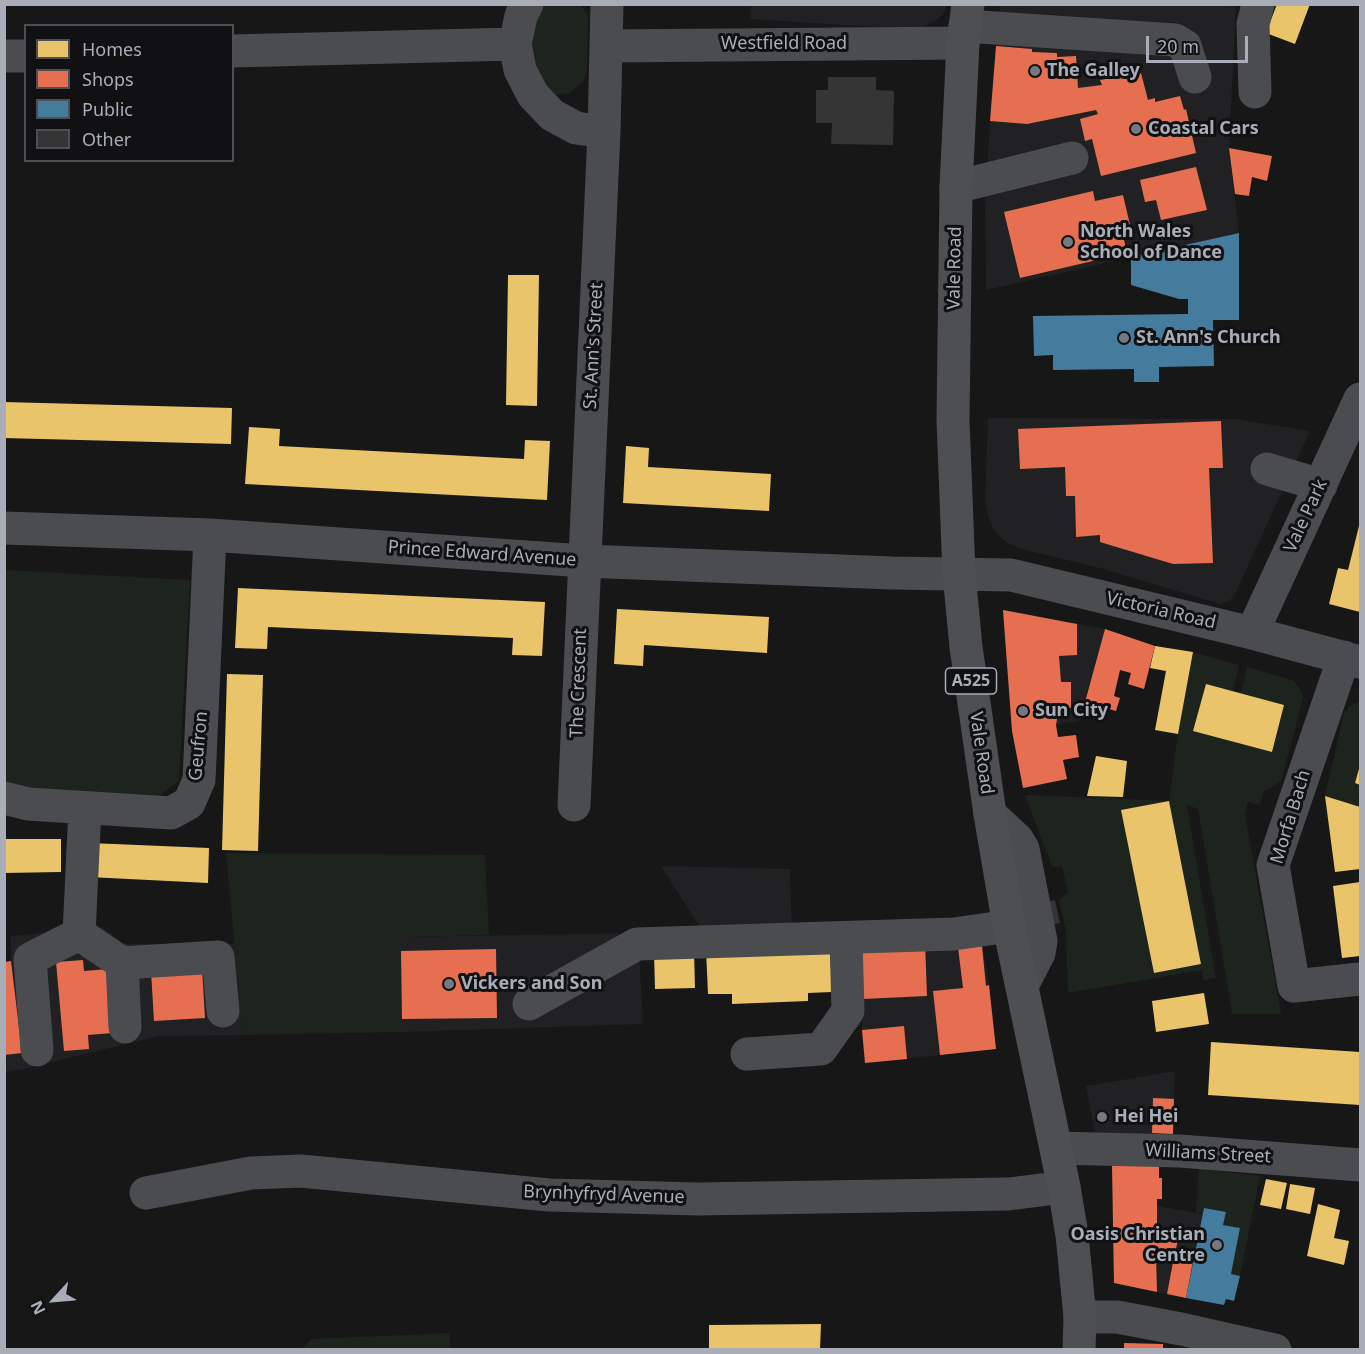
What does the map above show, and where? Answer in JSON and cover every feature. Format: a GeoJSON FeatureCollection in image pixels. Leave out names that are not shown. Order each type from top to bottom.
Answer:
{"type":"FeatureCollection","features":[{"type":"Feature","properties":{"kind":"main road","name":"Vale Road"},"geometry":{"type":"LineString","coordinates":[[965,24],[956,187],[954,420],[959,574],[966,647],[1009,926],[1072,1235],[1080,1317],[1079,1350]]}},
{"type":"Feature","properties":{"kind":"street"},"geometry":{"type":"LineString","coordinates":[[527,4],[521,16],[514,44],[520,70],[532,95],[552,115],[576,128],[604,132],[607,4]]}},
{"type":"Feature","properties":{"kind":"street"},"geometry":{"type":"LineString","coordinates":[[1255,92],[1253,24],[1258,4]]}},
{"type":"Feature","properties":{"kind":"street","name":"Westfield Road"},"geometry":{"type":"LineString","coordinates":[[606,46],[965,24],[1175,40],[1185,46],[1195,77]]}},
{"type":"Feature","properties":{"kind":"street"},"geometry":{"type":"LineString","coordinates":[[234,51],[514,44]]}},
{"type":"Feature","properties":{"kind":"street"},"geometry":{"type":"LineString","coordinates":[[4,56],[24,56]]}},
{"type":"Feature","properties":{"kind":"street","name":"St. Ann's Street"},"geometry":{"type":"LineString","coordinates":[[584,561],[604,132]]}},
{"type":"Feature","properties":{"kind":"street"},"geometry":{"type":"LineString","coordinates":[[956,187],[1072,158]]}},
{"type":"Feature","properties":{"kind":"street","name":"Vale Park"},"geometry":{"type":"LineString","coordinates":[[1252,633],[1360,399]]}},
{"type":"Feature","properties":{"kind":"street"},"geometry":{"type":"LineString","coordinates":[[1267,469],[1321,485]]}},
{"type":"Feature","properties":{"kind":"street","name":"Prince Edward Avenue"},"geometry":{"type":"LineString","coordinates":[[4,528],[210,535],[584,561],[959,574]]}},
{"type":"Feature","properties":{"kind":"street","name":"Geufron"},"geometry":{"type":"LineString","coordinates":[[4,798],[28,804],[171,813],[189,803],[199,780],[210,535]]}},
{"type":"Feature","properties":{"kind":"street","name":"The Crescent"},"geometry":{"type":"LineString","coordinates":[[574,805],[584,561]]}},
{"type":"Feature","properties":{"kind":"street","name":"Victoria Road"},"geometry":{"type":"LineString","coordinates":[[959,574],[1011,575],[1252,633],[1352,660]]}},
{"type":"Feature","properties":{"kind":"street","name":"Morfa Bach"},"geometry":{"type":"LineString","coordinates":[[1352,660],[1273,865],[1294,986],[1360,979]]}},
{"type":"Feature","properties":{"kind":"street"},"geometry":{"type":"LineString","coordinates":[[79,934],[85,808]]}},
{"type":"Feature","properties":{"kind":"street"},"geometry":{"type":"LineString","coordinates":[[990,814],[1017,839],[1023,849],[1041,941],[1039,953],[1022,986]]}},
{"type":"Feature","properties":{"kind":"street"},"geometry":{"type":"LineString","coordinates":[[529,1004],[638,944],[954,934],[1009,926]]}},
{"type":"Feature","properties":{"kind":"street"},"geometry":{"type":"LineString","coordinates":[[79,934],[122,963],[218,957],[223,1011]]}},
{"type":"Feature","properties":{"kind":"street"},"geometry":{"type":"LineString","coordinates":[[37,1050],[30,959],[79,934]]}},
{"type":"Feature","properties":{"kind":"street"},"geometry":{"type":"LineString","coordinates":[[747,1054],[821,1049],[849,1011],[846,938]]}},
{"type":"Feature","properties":{"kind":"street"},"geometry":{"type":"LineString","coordinates":[[122,963],[125,1027]]}},
{"type":"Feature","properties":{"kind":"street","name":"Williams Street"},"geometry":{"type":"LineString","coordinates":[[1056,1148],[1180,1151],[1360,1164]]}},
{"type":"Feature","properties":{"kind":"street","name":"Brynhyfryd Avenue"},"geometry":{"type":"LineString","coordinates":[[146,1192],[251,1173],[301,1171],[549,1195],[698,1199],[1009,1194],[1064,1187]]}},
{"type":"Feature","properties":{"kind":"street"},"geometry":{"type":"LineString","coordinates":[[1080,1317],[1117,1317],[1275,1350]]}},
{"type":"Feature","properties":{"kind":"shaded area"},"geometry":{"type":"Polygon","coordinates":[[[1206,4],[1236,7],[1229,148],[1239,233],[986,290],[985,208],[1000,5],[1206,4]]]}},
{"type":"Feature","properties":{"kind":"shaded area"},"geometry":{"type":"Polygon","coordinates":[[[542,5],[581,5],[588,16],[587,72],[583,81],[570,93],[553,95],[543,91],[529,42],[542,5]]]}},
{"type":"Feature","properties":{"kind":"shaded area"},"geometry":{"type":"Polygon","coordinates":[[[751,5],[948,5],[935,21],[923,27],[909,29],[750,19],[751,5]]]}},
{"type":"Feature","properties":{"kind":"shaded area"},"geometry":{"type":"Polygon","coordinates":[[[988,418],[1235,419],[1310,431],[1234,596],[1229,601],[1220,604],[1100,568],[1021,549],[999,536],[989,518],[985,501],[988,418]]]}},
{"type":"Feature","properties":{"kind":"shaded area"},"geometry":{"type":"Polygon","coordinates":[[[6,570],[190,580],[179,781],[157,797],[7,789],[5,784],[6,570]]]}},
{"type":"Feature","properties":{"kind":"shaded area"},"geometry":{"type":"Polygon","coordinates":[[[1003,610],[1105,629],[1079,721],[1012,731],[1003,610]]]}},
{"type":"Feature","properties":{"kind":"shaded area"},"geometry":{"type":"Polygon","coordinates":[[[1193,652],[1239,665],[1233,691],[1206,684],[1194,731],[1272,752],[1284,705],[1241,693],[1247,667],[1292,680],[1299,687],[1303,696],[1281,781],[1264,791],[1260,805],[1248,802],[1245,815],[1281,1014],[1232,1014],[1198,809],[1187,805],[1216,978],[1203,980],[1202,970],[1068,993],[1066,932],[1059,900],[1068,893],[1062,866],[1052,867],[1025,795],[1169,801],[1193,652]],[[1169,802],[1121,811],[1154,973],[1201,964],[1169,802]]]}},
{"type":"Feature","properties":{"kind":"shaded area"},"geometry":{"type":"Polygon","coordinates":[[[1360,702],[1360,762],[1355,783],[1360,785],[1360,807],[1325,796],[1344,714],[1349,707],[1360,702]]]}},
{"type":"Feature","properties":{"kind":"shaded area"},"geometry":{"type":"Polygon","coordinates":[[[226,853],[485,855],[489,935],[402,937],[403,1032],[243,1035],[226,853]]]}},
{"type":"Feature","properties":{"kind":"shaded area"},"geometry":{"type":"Polygon","coordinates":[[[661,866],[790,869],[792,931],[703,932],[661,866]]]}},
{"type":"Feature","properties":{"kind":"shaded area"},"geometry":{"type":"Polygon","coordinates":[[[102,927],[124,944],[235,944],[243,1035],[159,1036],[5,1072],[4,962],[11,961],[11,936],[102,927]]]}},
{"type":"Feature","properties":{"kind":"shaded area"},"geometry":{"type":"Polygon","coordinates":[[[638,933],[643,1024],[403,1032],[401,937],[638,933]]]}},
{"type":"Feature","properties":{"kind":"shaded area"},"geometry":{"type":"Polygon","coordinates":[[[981,936],[996,1049],[865,1063],[862,1030],[863,999],[925,942],[981,936]]]}},
{"type":"Feature","properties":{"kind":"shaded area"},"geometry":{"type":"Polygon","coordinates":[[[1175,1071],[1173,1134],[1095,1134],[1086,1086],[1175,1071]]]}},
{"type":"Feature","properties":{"kind":"shaded area"},"geometry":{"type":"Polygon","coordinates":[[[1199,1168],[1260,1176],[1240,1276],[1231,1274],[1240,1228],[1223,1225],[1225,1212],[1204,1208],[1203,1214],[1196,1212],[1199,1168]]]}},
{"type":"Feature","properties":{"kind":"shaded area"},"geometry":{"type":"Polygon","coordinates":[[[1113,1206],[1157,1206],[1203,1214],[1186,1298],[1114,1283],[1113,1206]]]}},
{"type":"Feature","properties":{"kind":"shaded area"},"geometry":{"type":"Polygon","coordinates":[[[450,1333],[450,1349],[301,1349],[312,1339],[450,1333]]]}},
{"type":"Feature","properties":{"kind":"building: Homes"},"geometry":{"type":"Polygon","coordinates":[[[1277,4],[1310,4],[1295,44],[1266,33],[1277,4]]]}},
{"type":"Feature","properties":{"kind":"building: Homes"},"geometry":{"type":"Polygon","coordinates":[[[508,275],[539,275],[537,406],[506,405],[508,275]]]}},
{"type":"Feature","properties":{"kind":"building: Homes"},"geometry":{"type":"Polygon","coordinates":[[[4,402],[232,408],[231,444],[4,438],[4,402]]]}},
{"type":"Feature","properties":{"kind":"building: Homes"},"geometry":{"type":"Polygon","coordinates":[[[249,427],[280,429],[279,446],[524,459],[525,440],[550,441],[547,500],[245,484],[249,427]]]}},
{"type":"Feature","properties":{"kind":"building: Homes"},"geometry":{"type":"Polygon","coordinates":[[[626,446],[649,448],[648,467],[771,474],[769,511],[623,503],[626,446]]]}},
{"type":"Feature","properties":{"kind":"building: Homes"},"geometry":{"type":"Polygon","coordinates":[[[1360,522],[1360,612],[1329,604],[1338,568],[1348,570],[1360,522]]]}},
{"type":"Feature","properties":{"kind":"building: Homes"},"geometry":{"type":"Polygon","coordinates":[[[238,588],[545,602],[542,656],[512,655],[513,638],[268,627],[267,649],[235,648],[238,588]]]}},
{"type":"Feature","properties":{"kind":"building: Homes"},"geometry":{"type":"Polygon","coordinates":[[[617,609],[769,617],[767,653],[644,645],[643,666],[614,664],[617,609]]]}},
{"type":"Feature","properties":{"kind":"building: Homes"},"geometry":{"type":"Polygon","coordinates":[[[1155,646],[1193,652],[1178,734],[1155,730],[1166,671],[1150,668],[1155,646]]]}},
{"type":"Feature","properties":{"kind":"building: Homes"},"geometry":{"type":"Polygon","coordinates":[[[227,674],[263,675],[258,851],[222,850],[227,674]]]}},
{"type":"Feature","properties":{"kind":"building: Homes"},"geometry":{"type":"Polygon","coordinates":[[[1206,684],[1284,705],[1272,752],[1193,731],[1206,684]]]}},
{"type":"Feature","properties":{"kind":"building: Homes"},"geometry":{"type":"Polygon","coordinates":[[[1096,756],[1127,761],[1123,797],[1087,796],[1096,756]]]}},
{"type":"Feature","properties":{"kind":"building: Homes"},"geometry":{"type":"Polygon","coordinates":[[[1360,765],[1360,785],[1355,783],[1360,765]]]}},
{"type":"Feature","properties":{"kind":"building: Homes"},"geometry":{"type":"Polygon","coordinates":[[[1325,796],[1360,807],[1360,869],[1335,872],[1325,796]]]}},
{"type":"Feature","properties":{"kind":"building: Homes"},"geometry":{"type":"Polygon","coordinates":[[[1169,801],[1201,964],[1154,973],[1121,810],[1169,801]]]}},
{"type":"Feature","properties":{"kind":"building: Homes"},"geometry":{"type":"Polygon","coordinates":[[[4,839],[61,839],[61,872],[4,873],[4,839]]]}},
{"type":"Feature","properties":{"kind":"building: Homes"},"geometry":{"type":"Polygon","coordinates":[[[90,843],[209,848],[208,883],[89,877],[90,843]]]}},
{"type":"Feature","properties":{"kind":"building: Homes"},"geometry":{"type":"Polygon","coordinates":[[[1360,882],[1360,956],[1342,958],[1333,886],[1360,882]]]}},
{"type":"Feature","properties":{"kind":"building: Homes"},"geometry":{"type":"Polygon","coordinates":[[[830,945],[832,992],[808,993],[808,1001],[732,1004],[732,994],[708,994],[706,950],[830,945]]]}},
{"type":"Feature","properties":{"kind":"building: Homes"},"geometry":{"type":"Polygon","coordinates":[[[694,951],[695,988],[655,989],[654,952],[694,951]]]}},
{"type":"Feature","properties":{"kind":"building: Homes"},"geometry":{"type":"Polygon","coordinates":[[[1204,993],[1209,1024],[1156,1032],[1152,1001],[1204,993]]]}},
{"type":"Feature","properties":{"kind":"building: Homes"},"geometry":{"type":"Polygon","coordinates":[[[1211,1042],[1360,1052],[1360,1105],[1208,1095],[1211,1042]]]}},
{"type":"Feature","properties":{"kind":"building: Homes"},"geometry":{"type":"Polygon","coordinates":[[[1266,1179],[1287,1183],[1281,1209],[1260,1205],[1266,1179]]]}},
{"type":"Feature","properties":{"kind":"building: Homes"},"geometry":{"type":"Polygon","coordinates":[[[1290,1184],[1315,1188],[1310,1214],[1286,1209],[1290,1184]]]}},
{"type":"Feature","properties":{"kind":"building: Homes"},"geometry":{"type":"Polygon","coordinates":[[[1318,1204],[1340,1210],[1334,1238],[1349,1241],[1344,1265],[1307,1256],[1318,1204]]]}},
{"type":"Feature","properties":{"kind":"building: Homes"},"geometry":{"type":"Polygon","coordinates":[[[821,1324],[820,1350],[709,1350],[709,1325],[821,1324]]]}},
{"type":"Feature","properties":{"kind":"building: Shops"},"geometry":{"type":"Polygon","coordinates":[[[996,46],[1032,49],[1032,52],[1057,53],[1057,57],[1076,56],[1078,88],[1102,85],[1100,80],[1141,73],[1148,100],[1155,98],[1155,102],[1180,96],[1184,110],[1186,109],[1196,153],[1101,176],[1092,139],[1085,141],[1080,119],[1098,114],[1096,110],[1027,124],[990,121],[996,46]]]}},
{"type":"Feature","properties":{"kind":"building: Shops"},"geometry":{"type":"Polygon","coordinates":[[[1229,148],[1272,156],[1267,181],[1252,177],[1249,196],[1235,194],[1229,148]]]}},
{"type":"Feature","properties":{"kind":"building: Shops"},"geometry":{"type":"Polygon","coordinates":[[[1196,167],[1207,210],[1161,220],[1156,200],[1145,202],[1140,180],[1196,167]]]}},
{"type":"Feature","properties":{"kind":"building: Shops","name":"North Wales School of Dance"},"geometry":{"type":"Polygon","coordinates":[[[1093,191],[1095,201],[1123,195],[1131,229],[1122,231],[1127,253],[1020,278],[1004,212],[1093,191]]]}},
{"type":"Feature","properties":{"kind":"building: Shops"},"geometry":{"type":"Polygon","coordinates":[[[1221,421],[1223,468],[1209,468],[1213,563],[1173,564],[1100,542],[1100,535],[1076,537],[1075,496],[1066,496],[1065,467],[1020,469],[1018,429],[1221,421]]]}},
{"type":"Feature","properties":{"kind":"building: Shops"},"geometry":{"type":"Polygon","coordinates":[[[1003,610],[1077,624],[1077,655],[1059,656],[1061,682],[1071,682],[1071,708],[1059,708],[1056,725],[1058,737],[1076,735],[1079,757],[1063,760],[1067,779],[1023,788],[1012,731],[1003,610]]]}},
{"type":"Feature","properties":{"kind":"building: Shops"},"geometry":{"type":"Polygon","coordinates":[[[1105,629],[1155,646],[1144,689],[1128,684],[1131,673],[1120,670],[1114,696],[1120,698],[1116,711],[1085,702],[1105,629]]]}},
{"type":"Feature","properties":{"kind":"building: Shops"},"geometry":{"type":"Polygon","coordinates":[[[981,936],[996,1049],[940,1055],[933,991],[963,988],[957,939],[981,936]]]}},
{"type":"Feature","properties":{"kind":"building: Shops"},"geometry":{"type":"Polygon","coordinates":[[[925,942],[927,996],[863,999],[861,945],[925,942]]]}},
{"type":"Feature","properties":{"kind":"building: Shops","name":"Vickers and Son"},"geometry":{"type":"Polygon","coordinates":[[[496,949],[497,1018],[402,1019],[401,951],[496,949]]]}},
{"type":"Feature","properties":{"kind":"building: Shops"},"geometry":{"type":"Polygon","coordinates":[[[83,960],[84,971],[108,969],[113,1033],[88,1035],[89,1049],[64,1051],[56,962],[83,960]]]}},
{"type":"Feature","properties":{"kind":"building: Shops"},"geometry":{"type":"Polygon","coordinates":[[[11,961],[22,1053],[4,1055],[4,962],[11,961]]]}},
{"type":"Feature","properties":{"kind":"building: Shops"},"geometry":{"type":"Polygon","coordinates":[[[202,968],[205,1018],[154,1021],[151,971],[202,968]]]}},
{"type":"Feature","properties":{"kind":"building: Shops"},"geometry":{"type":"Polygon","coordinates":[[[904,1026],[907,1059],[865,1063],[862,1030],[904,1026]]]}},
{"type":"Feature","properties":{"kind":"building: Shops"},"geometry":{"type":"Polygon","coordinates":[[[1153,1098],[1174,1099],[1173,1134],[1152,1133],[1153,1098]]]}},
{"type":"Feature","properties":{"kind":"building: Shops"},"geometry":{"type":"Polygon","coordinates":[[[1112,1166],[1159,1166],[1159,1178],[1162,1178],[1162,1199],[1157,1199],[1157,1236],[1178,1240],[1174,1257],[1156,1255],[1157,1292],[1114,1283],[1112,1166]]]}},
{"type":"Feature","properties":{"kind":"building: Shops"},"geometry":{"type":"Polygon","coordinates":[[[1174,1257],[1193,1261],[1186,1298],[1167,1294],[1174,1257]]]}},
{"type":"Feature","properties":{"kind":"building: Shops"},"geometry":{"type":"Polygon","coordinates":[[[1124,1343],[1163,1344],[1163,1350],[1124,1350],[1124,1343]]]}},
{"type":"Feature","properties":{"kind":"building: Public","name":"St. Ann's Church"},"geometry":{"type":"Polygon","coordinates":[[[1239,233],[1239,320],[1213,320],[1214,366],[1159,367],[1159,382],[1134,382],[1134,369],[1053,370],[1053,355],[1034,356],[1033,316],[1188,314],[1188,299],[1179,299],[1131,285],[1131,257],[1239,233]]]}},
{"type":"Feature","properties":{"kind":"building: Public","name":"Oasis Christian Centre"},"geometry":{"type":"Polygon","coordinates":[[[1204,1208],[1226,1212],[1223,1225],[1240,1228],[1231,1274],[1240,1276],[1234,1301],[1226,1299],[1224,1305],[1186,1298],[1204,1208]]]}},
{"type":"Feature","properties":{"kind":"building: Other"},"geometry":{"type":"Polygon","coordinates":[[[828,77],[876,77],[876,90],[894,91],[893,145],[831,144],[832,123],[816,123],[816,90],[828,90],[828,77]]]}},
{"type":"Feature","properties":{"kind":"building: Other"},"geometry":{"type":"Polygon","coordinates":[[[1055,900],[1060,923],[1051,925],[1046,902],[1055,900]]]}},
{"type":"Feature","properties":{"kind":"place","name":"The Galley"},"geometry":{"type":"Point","coordinates":[1035,71]}},
{"type":"Feature","properties":{"kind":"place","name":"Coastal Cars"},"geometry":{"type":"Point","coordinates":[1136,129]}},
{"type":"Feature","properties":{"kind":"place","name":"North Wales School of Dance"},"geometry":{"type":"Point","coordinates":[1068,242]}},
{"type":"Feature","properties":{"kind":"place","name":"St. Ann's Church"},"geometry":{"type":"Point","coordinates":[1124,338]}},
{"type":"Feature","properties":{"kind":"place","name":"Sun City"},"geometry":{"type":"Point","coordinates":[1023,711]}},
{"type":"Feature","properties":{"kind":"place","name":"Vickers and Son"},"geometry":{"type":"Point","coordinates":[449,984]}},
{"type":"Feature","properties":{"kind":"place","name":"Hei Hei"},"geometry":{"type":"Point","coordinates":[1102,1117]}},
{"type":"Feature","properties":{"kind":"place","name":"Oasis Christian Centre"},"geometry":{"type":"Point","coordinates":[1217,1245]}}]}
